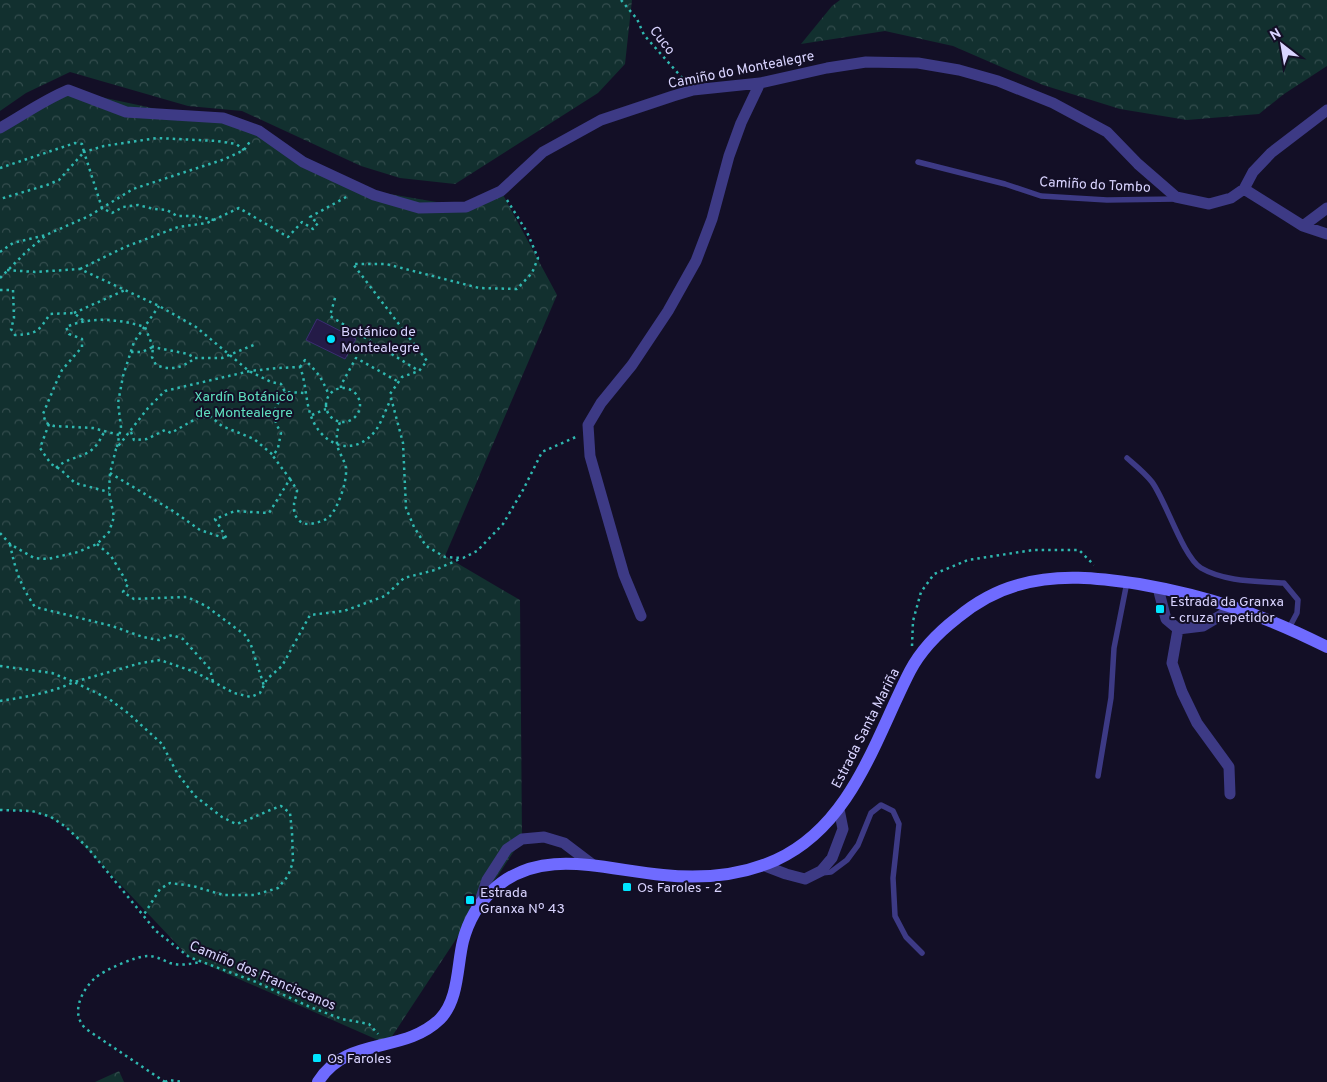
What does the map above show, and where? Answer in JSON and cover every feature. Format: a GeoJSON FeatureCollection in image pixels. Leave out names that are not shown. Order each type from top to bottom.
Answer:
{"type":"FeatureCollection","features":[{"type":"Feature","properties":{"kind":"main road","name":"Estrada Santa Mariña"},"geometry":{"type":"LineString","coordinates":[[318,1082],[326,1070],[340,1058],[353,1052],[419,1034],[442,1017],[453,996],[464,938],[478,908],[498,885],[524,870],[552,863],[593,865],[661,875],[721,876],[776,860],[800,846],[824,826],[839,809],[857,781],[912,667],[931,642],[953,620],[981,601],[1002,590],[1017,585],[1050,579],[1107,579],[1126,582],[1201,597],[1235,607],[1290,628],[1327,647]]}},
{"type":"Feature","properties":{"kind":"street","name":"Camiño do Montealegre"},"geometry":{"type":"LineString","coordinates":[[0,128],[48,98],[68,90],[126,112],[223,118],[259,131],[303,162],[374,195],[419,208],[466,207],[501,190],[542,152],[601,120],[693,90],[760,83],[826,68],[866,62],[918,63],[959,70],[998,81],[1053,103],[1107,132],[1138,164],[1176,197],[1209,204],[1231,198],[1244,189]]}},
{"type":"Feature","properties":{"kind":"street"},"geometry":{"type":"LineString","coordinates":[[641,616],[624,575],[590,456],[588,425],[601,403],[632,365],[663,318],[696,261],[712,218],[729,156],[741,123],[760,83]]}},
{"type":"Feature","properties":{"kind":"street"},"geometry":{"type":"LineString","coordinates":[[1327,110],[1271,153],[1253,172],[1244,189],[1303,226],[1327,234]]}},
{"type":"Feature","properties":{"kind":"street"},"geometry":{"type":"LineString","coordinates":[[1303,226],[1327,208]]}},
{"type":"Feature","properties":{"kind":"street"},"geometry":{"type":"LineString","coordinates":[[1158,588],[1166,619],[1178,629],[1203,626],[1235,607]]}},
{"type":"Feature","properties":{"kind":"street"},"geometry":{"type":"LineString","coordinates":[[1178,629],[1172,663],[1182,692],[1197,723],[1229,768],[1230,794]]}},
{"type":"Feature","properties":{"kind":"street"},"geometry":{"type":"LineString","coordinates":[[762,865],[805,879],[820,871],[832,858],[843,829],[839,809]]}},
{"type":"Feature","properties":{"kind":"street"},"geometry":{"type":"LineString","coordinates":[[478,908],[487,880],[507,849],[522,839],[544,837],[564,844],[593,865]]}},
{"type":"Feature","properties":{"kind":"lane","name":"Camiño do Tombo"},"geometry":{"type":"LineString","coordinates":[[918,162],[1005,184],[1042,196],[1107,200],[1186,199]]}},
{"type":"Feature","properties":{"kind":"lane"},"geometry":{"type":"LineString","coordinates":[[1127,458],[1152,482],[1186,549],[1200,567],[1226,577],[1284,583],[1298,600],[1297,613],[1290,628]]}},
{"type":"Feature","properties":{"kind":"lane"},"geometry":{"type":"LineString","coordinates":[[1098,776],[1111,698],[1114,648],[1126,582]]}},
{"type":"Feature","properties":{"kind":"lane"},"geometry":{"type":"LineString","coordinates":[[816,873],[831,872],[847,860],[858,845],[871,813],[881,805],[893,811],[899,824],[893,878],[895,916],[906,937],[922,953]]}},
{"type":"Feature","properties":{"kind":"path","name":"Cuco"},"geometry":{"type":"LineString","coordinates":[[621,0],[637,19],[644,35],[693,90]]}},
{"type":"Feature","properties":{"kind":"path"},"geometry":{"type":"LineString","coordinates":[[0,252],[13,243],[46,235],[90,216],[133,189],[225,159],[244,150],[259,131]]}},
{"type":"Feature","properties":{"kind":"path"},"geometry":{"type":"LineString","coordinates":[[0,199],[59,180],[84,152],[104,146],[157,138],[217,140],[236,144],[244,150]]}},
{"type":"Feature","properties":{"kind":"path"},"geometry":{"type":"LineString","coordinates":[[0,168],[66,145],[82,144],[102,208],[112,214],[123,207],[138,205],[166,210],[178,216],[196,216],[214,220]]}},
{"type":"Feature","properties":{"kind":"path"},"geometry":{"type":"LineString","coordinates":[[7,270],[35,272],[80,269],[125,247],[178,227],[206,223],[239,208],[288,237],[302,222],[313,229],[318,222],[310,217],[360,189]]}},
{"type":"Feature","properties":{"kind":"path"},"geometry":{"type":"LineString","coordinates":[[463,558],[445,556],[426,546],[414,528],[406,508],[403,443],[390,394],[402,377],[419,371],[427,361],[353,264],[386,264],[480,288],[518,289],[532,274],[538,258],[527,232],[501,190]]}},
{"type":"Feature","properties":{"kind":"path"},"geometry":{"type":"LineString","coordinates":[[0,278],[46,235]]}},
{"type":"Feature","properties":{"kind":"path"},"geometry":{"type":"LineString","coordinates":[[80,269],[126,290],[196,327],[250,371],[271,382],[281,384],[286,392]]}},
{"type":"Feature","properties":{"kind":"path"},"geometry":{"type":"LineString","coordinates":[[0,290],[13,290],[14,318],[11,329],[15,335],[38,331],[50,314],[74,312],[126,290]]}},
{"type":"Feature","properties":{"kind":"path"},"geometry":{"type":"LineString","coordinates":[[335,298],[330,316],[419,371]]}},
{"type":"Feature","properties":{"kind":"path"},"geometry":{"type":"LineString","coordinates":[[0,533],[10,544],[34,558],[48,559],[78,552],[97,544],[110,532],[114,517],[109,492],[110,473],[119,435],[118,403],[123,376],[134,342],[158,306]]}},
{"type":"Feature","properties":{"kind":"path"},"geometry":{"type":"LineString","coordinates":[[74,312],[84,320]]}},
{"type":"Feature","properties":{"kind":"path"},"geometry":{"type":"LineString","coordinates":[[119,435],[94,428],[54,426],[46,423],[44,414],[62,370],[82,347],[82,339],[69,334],[66,327],[84,320],[123,320],[145,328],[152,347],[152,357],[156,365],[166,369],[177,368],[186,365],[194,358]]}},
{"type":"Feature","properties":{"kind":"path"},"geometry":{"type":"LineString","coordinates":[[131,352],[142,352],[152,347],[188,354],[194,358],[222,358],[256,344]]}},
{"type":"Feature","properties":{"kind":"path"},"geometry":{"type":"LineString","coordinates":[[341,388],[356,358],[398,382]]}},
{"type":"Feature","properties":{"kind":"path"},"geometry":{"type":"LineString","coordinates":[[329,395],[320,376],[305,360],[300,367],[314,423],[326,439],[339,446],[354,446],[366,440],[376,430],[391,399]]}},
{"type":"Feature","properties":{"kind":"path"},"geometry":{"type":"LineString","coordinates":[[116,449],[148,408],[165,391],[250,371],[300,367]]}},
{"type":"Feature","properties":{"kind":"path"},"geometry":{"type":"LineString","coordinates":[[341,388],[352,391],[360,405],[359,411],[352,419],[340,422],[332,418],[326,409],[329,395],[341,388]]}},
{"type":"Feature","properties":{"kind":"path"},"geometry":{"type":"LineString","coordinates":[[286,392],[306,393]]}},
{"type":"Feature","properties":{"kind":"path"},"geometry":{"type":"LineString","coordinates":[[273,456],[278,448],[281,433],[276,424],[274,414],[276,406],[286,392]]}},
{"type":"Feature","properties":{"kind":"path"},"geometry":{"type":"LineString","coordinates":[[312,416],[326,409]]}},
{"type":"Feature","properties":{"kind":"path"},"geometry":{"type":"LineString","coordinates":[[131,432],[134,440],[147,439],[164,430],[171,433],[199,418],[211,417],[222,426],[254,440],[273,456],[297,490],[294,504],[301,522],[305,525],[321,522],[330,516],[339,499],[345,480],[346,469],[339,453],[336,435],[340,422]]}},
{"type":"Feature","properties":{"kind":"path"},"geometry":{"type":"LineString","coordinates":[[49,424],[40,448],[45,457],[75,483],[109,492]]}},
{"type":"Feature","properties":{"kind":"path"},"geometry":{"type":"LineString","coordinates":[[0,701],[29,696],[141,663],[160,660],[196,672],[234,694],[251,697],[260,693],[268,679],[282,666],[310,615],[344,611],[385,596],[404,578],[435,570],[477,550],[503,524],[542,452],[588,431]]}},
{"type":"Feature","properties":{"kind":"path"},"geometry":{"type":"LineString","coordinates":[[56,468],[64,461],[83,456],[90,451],[98,445],[105,432]]}},
{"type":"Feature","properties":{"kind":"path"},"geometry":{"type":"LineString","coordinates":[[110,473],[173,511],[200,530],[227,539],[215,519],[235,511],[269,513],[290,479]]}},
{"type":"Feature","properties":{"kind":"path"},"geometry":{"type":"LineString","coordinates":[[10,544],[15,571],[35,607],[112,626],[143,637],[159,640],[172,635],[183,639],[210,669],[213,682]]}},
{"type":"Feature","properties":{"kind":"path"},"geometry":{"type":"LineString","coordinates":[[97,544],[111,556],[128,584],[124,592],[134,599],[187,597],[206,606],[245,636],[251,645],[264,686]]}},
{"type":"Feature","properties":{"kind":"path"},"geometry":{"type":"LineString","coordinates":[[912,667],[912,621],[922,592],[934,574],[968,560],[1033,550],[1079,550],[1107,579]]}},
{"type":"Feature","properties":{"kind":"path"},"geometry":{"type":"LineString","coordinates":[[0,666],[52,673],[109,699],[128,712],[162,744],[177,773],[196,796],[236,824],[281,806],[290,813],[293,862],[288,876],[278,888],[254,895],[223,895],[192,886],[170,883],[160,889],[143,916]]}},
{"type":"Feature","properties":{"kind":"path","name":"Camiño dos Franciscanos"},"geometry":{"type":"LineString","coordinates":[[0,810],[32,811],[51,817],[66,827],[87,847],[156,931],[172,946],[189,957],[256,982],[342,1019],[369,1024],[387,1044]]}},
{"type":"Feature","properties":{"kind":"path"},"geometry":{"type":"LineString","coordinates":[[183,1082],[169,1080],[165,1082],[86,1029],[79,1019],[78,1005],[96,977],[134,959],[147,956],[161,958],[172,964],[185,965],[202,961]]}},
{"type":"Feature","properties":{"kind":"green space"},"geometry":{"type":"Polygon","coordinates":[[[0,0],[632,0],[625,64],[598,93],[455,184],[400,178],[361,166],[242,111],[188,106],[70,72],[26,93],[0,111],[0,0]]]}},
{"type":"Feature","properties":{"kind":"green space"},"geometry":{"type":"Polygon","coordinates":[[[840,0],[1327,0],[1327,66],[1284,94],[1259,114],[1187,120],[1120,109],[1043,85],[953,46],[885,31],[801,44],[832,6],[840,0]]]}},
{"type":"Feature","properties":{"kind":"green space","name":"Xardín Botánico de Montealegre"},"geometry":{"type":"Polygon","coordinates":[[[68,90],[259,131],[360,189],[466,207],[501,191],[557,295],[445,556],[520,600],[522,839],[387,1044],[189,957],[66,827],[42,814],[0,810],[0,128],[68,90]]]}},
{"type":"Feature","properties":{"kind":"green space"},"geometry":{"type":"Polygon","coordinates":[[[119,1071],[124,1082],[95,1082],[119,1071]]]}},
{"type":"Feature","properties":{"kind":"building","name":"Botánico de Montealegre"},"geometry":{"type":"Polygon","coordinates":[[[317,319],[356,339],[345,359],[306,340],[317,319]]]}},
{"type":"Feature","properties":{"kind":"place","name":"Botánico de Montealegre"},"geometry":{"type":"Point","coordinates":[331,339]}},
{"type":"Feature","properties":{"kind":"place","name":"Estrada da Granxa - cruza repetidor"},"geometry":{"type":"Point","coordinates":[1160,609]}},
{"type":"Feature","properties":{"kind":"place","name":"Os Faroles - 2"},"geometry":{"type":"Point","coordinates":[627,887]}},
{"type":"Feature","properties":{"kind":"place","name":"Estrada Granxa Nº 43"},"geometry":{"type":"Point","coordinates":[470,900]}},
{"type":"Feature","properties":{"kind":"place","name":"Os Faroles"},"geometry":{"type":"Point","coordinates":[317,1058]}}]}
